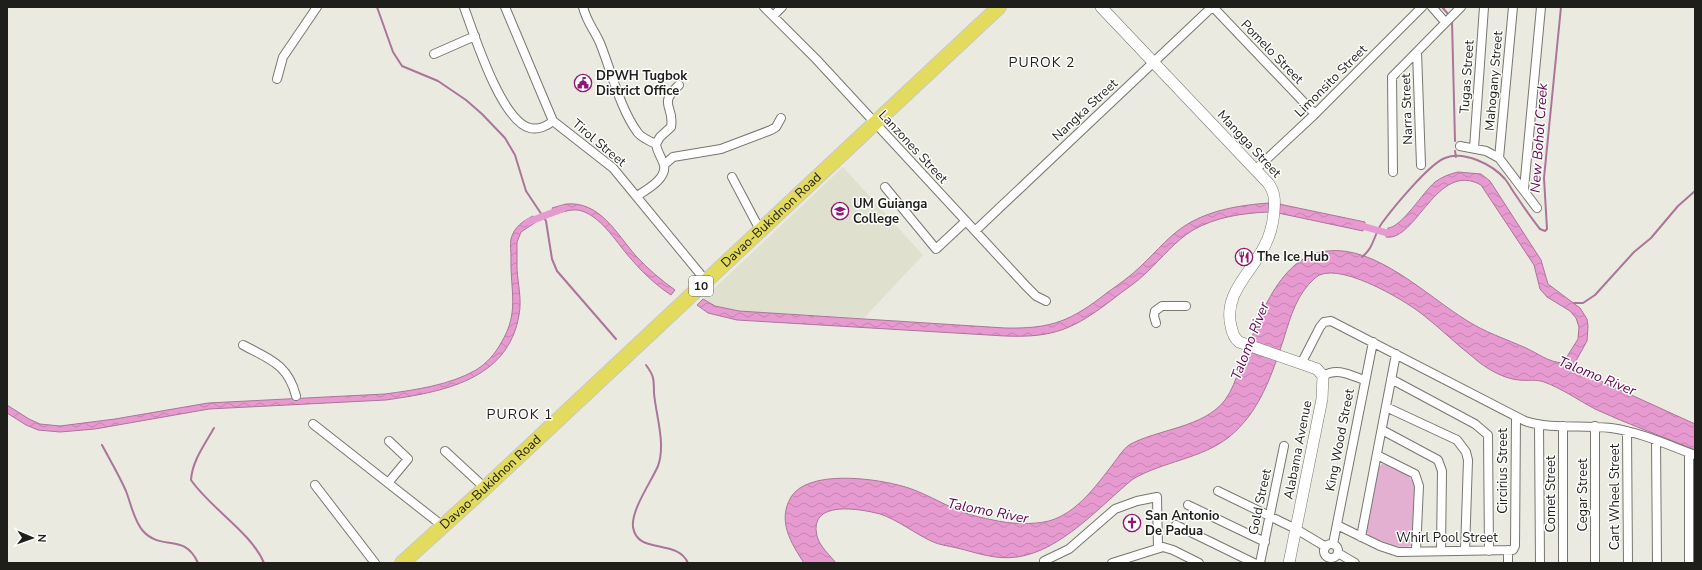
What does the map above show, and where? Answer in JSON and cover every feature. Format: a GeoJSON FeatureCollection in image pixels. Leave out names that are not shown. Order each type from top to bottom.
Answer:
{"type":"FeatureCollection","features":[{"type":"Feature","properties":{"kind":"highway","name":"Davao-Bukidnon Road"},"geometry":{"type":"LineString","coordinates":[[402,563],[444,527],[999,7]]}},
{"type":"Feature","properties":{"kind":"street"},"geometry":{"type":"LineString","coordinates":[[277,79],[278,68],[283,57],[317,7]]}},
{"type":"Feature","properties":{"kind":"street"},"geometry":{"type":"LineString","coordinates":[[464,7],[497,91],[511,113],[521,123],[531,129],[543,127],[553,121]]}},
{"type":"Feature","properties":{"kind":"street","name":"Tirol Street"},"geometry":{"type":"LineString","coordinates":[[505,7],[553,121],[613,168],[706,282]]}},
{"type":"Feature","properties":{"kind":"street"},"geometry":{"type":"LineString","coordinates":[[583,7],[586,20],[599,41],[614,81],[633,123],[642,137],[656,144],[664,165],[664,171],[659,180],[637,196]]}},
{"type":"Feature","properties":{"kind":"street","name":"Lanzones Street"},"geometry":{"type":"LineString","coordinates":[[764,7],[816,59],[1026,286],[1036,296],[1046,301]]}},
{"type":"Feature","properties":{"kind":"street"},"geometry":{"type":"LineString","coordinates":[[773,16],[782,7]]}},
{"type":"Feature","properties":{"kind":"street","name":"Mangga Street"},"geometry":{"type":"LineString","coordinates":[[1101,7],[1273,191],[1274,212],[1272,229],[1265,246],[1235,292],[1228,312],[1232,332],[1236,339],[1242,343],[1297,362]]}},
{"type":"Feature","properties":{"kind":"street","name":"Nangka Street"},"geometry":{"type":"LineString","coordinates":[[975,231],[1212,7]]}},
{"type":"Feature","properties":{"kind":"street","name":"Pomelo Street"},"geometry":{"type":"LineString","coordinates":[[1212,7],[1315,114]]}},
{"type":"Feature","properties":{"kind":"street","name":"Limonsito Street"},"geometry":{"type":"LineString","coordinates":[[1255,170],[1315,114],[1422,7]]}},
{"type":"Feature","properties":{"kind":"street"},"geometry":{"type":"LineString","coordinates":[[1432,7],[1445,22]]}},
{"type":"Feature","properties":{"kind":"street"},"geometry":{"type":"LineString","coordinates":[[1393,172],[1391,84],[1395,74],[1445,22],[1462,7]]}},
{"type":"Feature","properties":{"kind":"street","name":"Tugas Street"},"geometry":{"type":"LineString","coordinates":[[1474,148],[1484,7]]}},
{"type":"Feature","properties":{"kind":"street","name":"Mahogany Street"},"geometry":{"type":"LineString","coordinates":[[1499,158],[1513,7]]}},
{"type":"Feature","properties":{"kind":"street"},"geometry":{"type":"LineString","coordinates":[[1524,189],[1541,7]]}},
{"type":"Feature","properties":{"kind":"street"},"geometry":{"type":"LineString","coordinates":[[434,54],[475,36]]}},
{"type":"Feature","properties":{"kind":"street","name":"Narra Street"},"geometry":{"type":"LineString","coordinates":[[1417,52],[1421,165]]}},
{"type":"Feature","properties":{"kind":"street"},"geometry":{"type":"LineString","coordinates":[[656,144],[660,137],[671,127],[667,100],[669,95],[679,84]]}},
{"type":"Feature","properties":{"kind":"street"},"geometry":{"type":"LineString","coordinates":[[664,165],[673,157],[721,149],[771,130],[776,127],[781,118]]}},
{"type":"Feature","properties":{"kind":"street"},"geometry":{"type":"LineString","coordinates":[[1460,146],[1486,151],[1499,158],[1537,208]]}},
{"type":"Feature","properties":{"kind":"street"},"geometry":{"type":"LineString","coordinates":[[732,177],[760,230]]}},
{"type":"Feature","properties":{"kind":"street"},"geometry":{"type":"LineString","coordinates":[[885,186],[936,250],[966,221]]}},
{"type":"Feature","properties":{"kind":"street"},"geometry":{"type":"LineString","coordinates":[[1156,323],[1154,316],[1155,311],[1162,306],[1186,306]]}},
{"type":"Feature","properties":{"kind":"street"},"geometry":{"type":"LineString","coordinates":[[1364,380],[1337,371],[1323,376],[1317,370],[1297,362],[1320,327],[1326,321],[1334,321],[1516,417],[1539,425],[1595,426],[1627,431],[1692,454],[1689,563]]}},
{"type":"Feature","properties":{"kind":"street","name":"King Wood Street"},"geometry":{"type":"LineString","coordinates":[[1329,545],[1336,525],[1364,380],[1373,342]]}},
{"type":"Feature","properties":{"kind":"street"},"geometry":{"type":"LineString","coordinates":[[243,344],[285,371],[293,382],[296,396]]}},
{"type":"Feature","properties":{"kind":"street"},"geometry":{"type":"LineString","coordinates":[[1361,537],[1396,354]]}},
{"type":"Feature","properties":{"kind":"street","name":"Alabama Avenue"},"geometry":{"type":"LineString","coordinates":[[1289,563],[1322,399],[1323,376]]}},
{"type":"Feature","properties":{"kind":"street"},"geometry":{"type":"LineString","coordinates":[[1391,379],[1475,424],[1488,435],[1489,551]]}},
{"type":"Feature","properties":{"kind":"street"},"geometry":{"type":"LineString","coordinates":[[1386,407],[1457,440],[1466,452],[1468,460],[1465,551]]}},
{"type":"Feature","properties":{"kind":"street","name":"Circirius Street"},"geometry":{"type":"LineString","coordinates":[[1508,563],[1511,550],[1516,417]]}},
{"type":"Feature","properties":{"kind":"street"},"geometry":{"type":"LineString","coordinates":[[313,424],[444,527]]}},
{"type":"Feature","properties":{"kind":"street"},"geometry":{"type":"LineString","coordinates":[[1539,425],[1540,563]]}},
{"type":"Feature","properties":{"kind":"street","name":"Comet Street"},"geometry":{"type":"LineString","coordinates":[[1563,426],[1563,563]]}},
{"type":"Feature","properties":{"kind":"street","name":"Cegar Street"},"geometry":{"type":"LineString","coordinates":[[1595,426],[1595,563]]}},
{"type":"Feature","properties":{"kind":"street"},"geometry":{"type":"LineString","coordinates":[[1382,430],[1432,456],[1440,463],[1442,471],[1441,551]]}},
{"type":"Feature","properties":{"kind":"street","name":"Cart Wheel Street"},"geometry":{"type":"LineString","coordinates":[[1627,431],[1628,563]]}},
{"type":"Feature","properties":{"kind":"street"},"geometry":{"type":"LineString","coordinates":[[388,484],[408,459],[389,441]]}},
{"type":"Feature","properties":{"kind":"street"},"geometry":{"type":"LineString","coordinates":[[1656,441],[1657,563]]}},
{"type":"Feature","properties":{"kind":"street","name":"Gold Street"},"geometry":{"type":"LineString","coordinates":[[1260,563],[1284,446]]}},
{"type":"Feature","properties":{"kind":"street"},"geometry":{"type":"LineString","coordinates":[[445,451],[485,488]]}},
{"type":"Feature","properties":{"kind":"street"},"geometry":{"type":"LineString","coordinates":[[1377,455],[1411,471],[1416,476],[1419,486],[1416,551]]}},
{"type":"Feature","properties":{"kind":"street"},"geometry":{"type":"LineString","coordinates":[[315,486],[375,563]]}},
{"type":"Feature","properties":{"kind":"street"},"geometry":{"type":"LineString","coordinates":[[1218,491],[1329,545],[1337,547],[1338,554]]}},
{"type":"Feature","properties":{"kind":"street"},"geometry":{"type":"LineString","coordinates":[[1044,561],[1069,549],[1115,509],[1137,501],[1157,497],[1158,548]]}},
{"type":"Feature","properties":{"kind":"street"},"geometry":{"type":"LineString","coordinates":[[1188,505],[1265,542]]}},
{"type":"Feature","properties":{"kind":"street"},"geometry":{"type":"LineString","coordinates":[[1176,525],[1254,563]]}},
{"type":"Feature","properties":{"kind":"street","name":"Whirl Pool Street"},"geometry":{"type":"LineString","coordinates":[[1336,525],[1391,550],[1511,550]]}},
{"type":"Feature","properties":{"kind":"street"},"geometry":{"type":"LineString","coordinates":[[1329,545],[1325,553],[1329,560],[1338,554]]}},
{"type":"Feature","properties":{"kind":"street"},"geometry":{"type":"LineString","coordinates":[[1112,563],[1158,548],[1167,548],[1199,563]]}},
{"type":"Feature","properties":{"kind":"street"},"geometry":{"type":"LineString","coordinates":[[1338,554],[1355,563]]}},
{"type":"Feature","properties":{"kind":"shaded area","name":"UM Guianga College"},"geometry":{"type":"Polygon","coordinates":[[[843,167],[923,255],[864,318],[739,311],[715,306],[703,299],[843,167]]]}},
{"type":"Feature","properties":{"kind":"shaded area"},"geometry":{"type":"Polygon","coordinates":[[[1382,464],[1398,468],[1410,478],[1415,487],[1414,543],[1411,546],[1399,547],[1379,542],[1369,536],[1366,531],[1378,467],[1382,464]]]}},
{"type":"Feature","properties":{"kind":"water"},"geometry":{"type":"Polygon","coordinates":[[[1458,172],[1481,174],[1490,181],[1541,260],[1548,284],[1580,308],[1587,319],[1587,341],[1572,368],[1695,424],[1695,450],[1595,409],[1557,387],[1544,382],[1507,378],[1478,362],[1422,314],[1400,299],[1369,283],[1353,277],[1325,273],[1315,278],[1309,284],[1295,305],[1275,365],[1264,392],[1249,416],[1240,427],[1229,437],[1207,450],[1157,468],[1133,479],[1079,526],[1049,546],[1033,553],[1017,557],[1001,558],[987,556],[934,542],[880,514],[849,509],[828,511],[820,516],[816,524],[818,540],[836,563],[804,563],[790,540],[787,532],[785,515],[791,497],[799,488],[825,479],[841,478],[886,482],[915,490],[955,509],[978,517],[1000,521],[1021,524],[1049,521],[1059,517],[1068,512],[1085,498],[1129,445],[1153,435],[1193,422],[1205,417],[1216,409],[1230,393],[1261,315],[1270,296],[1281,280],[1294,266],[1309,256],[1327,251],[1345,251],[1364,256],[1382,264],[1400,274],[1473,324],[1548,359],[1563,363],[1578,339],[1579,327],[1576,318],[1570,311],[1547,297],[1540,289],[1534,265],[1481,185],[1466,180],[1452,183],[1440,192],[1407,227],[1397,235],[1386,237],[1388,228],[1400,222],[1435,182],[1458,172]]]}},
{"type":"Feature","properties":{"kind":"water"},"geometry":{"type":"Polygon","coordinates":[[[1269,203],[1269,212],[1230,216],[1211,222],[1186,234],[1138,280],[1087,318],[1063,330],[1050,333],[1005,336],[737,320],[708,313],[697,305],[703,299],[715,306],[739,311],[1005,328],[1048,325],[1072,316],[1095,302],[1133,273],[1171,237],[1191,222],[1229,208],[1269,203]]]}},
{"type":"Feature","properties":{"kind":"water"},"geometry":{"type":"Polygon","coordinates":[[[566,204],[578,204],[598,213],[606,220],[641,261],[675,290],[671,295],[646,275],[610,232],[590,214],[575,210],[555,214],[552,208],[566,204]]]}},
{"type":"Feature","properties":{"kind":"water"},"geometry":{"type":"Polygon","coordinates":[[[1279,204],[1365,222],[1363,231],[1278,213],[1279,204]]]}},
{"type":"Feature","properties":{"kind":"water"},"geometry":{"type":"Polygon","coordinates":[[[533,216],[536,222],[521,232],[517,242],[517,269],[520,309],[512,337],[501,355],[487,369],[469,379],[449,387],[428,393],[386,400],[209,409],[95,429],[60,432],[38,430],[26,425],[7,413],[7,405],[40,424],[60,426],[115,419],[208,403],[385,394],[420,389],[455,380],[476,370],[487,361],[496,351],[507,332],[513,301],[511,239],[514,231],[519,225],[533,216]]]}},
{"type":"Feature","properties":{"kind":"waterway"},"geometry":{"type":"LineString","coordinates":[[377,7],[393,52],[402,66],[438,81],[466,100],[505,138],[515,155],[526,191],[546,221],[552,259],[557,271],[616,339]]}},
{"type":"Feature","properties":{"kind":"waterway"},"geometry":{"type":"LineString","coordinates":[[1442,7],[1448,14]]}},
{"type":"Feature","properties":{"kind":"waterway","name":"New Bohol Creek"},"geometry":{"type":"LineString","coordinates":[[1362,257],[1369,249],[1379,227],[1394,207],[1421,177],[1438,162],[1453,156],[1469,157],[1478,160],[1500,174],[1540,229],[1545,231],[1547,229],[1544,178],[1561,7]]}},
{"type":"Feature","properties":{"kind":"waterway"},"geometry":{"type":"LineString","coordinates":[[1452,21],[1455,141]]}},
{"type":"Feature","properties":{"kind":"waterway","name":"New Bohol Creek"},"geometry":{"type":"LineString","coordinates":[[1455,151],[1456,157]]}},
{"type":"Feature","properties":{"kind":"waterway"},"geometry":{"type":"LineString","coordinates":[[1574,303],[1583,303],[1595,295],[1634,252],[1651,238],[1678,206],[1695,191]]}},
{"type":"Feature","properties":{"kind":"waterway"},"geometry":{"type":"LineString","coordinates":[[528,222],[562,209]]}},
{"type":"Feature","properties":{"kind":"waterway"},"geometry":{"type":"LineString","coordinates":[[1355,224],[1387,233],[1395,231]]}},
{"type":"Feature","properties":{"kind":"waterway"},"geometry":{"type":"LineString","coordinates":[[646,365],[653,378],[661,449],[658,466],[638,504],[633,520],[633,527],[636,536],[642,541],[675,551],[683,555],[688,563]]}},
{"type":"Feature","properties":{"kind":"waterway"},"geometry":{"type":"LineString","coordinates":[[214,428],[196,459],[191,480],[199,491],[250,541],[264,563]]}},
{"type":"Feature","properties":{"kind":"waterway"},"geometry":{"type":"LineString","coordinates":[[102,445],[126,491],[135,517],[143,531],[150,537],[186,548],[198,563]]}},
{"type":"Feature","properties":{"kind":"place","name":"DPWH Tugbok District Office"},"geometry":{"type":"Point","coordinates":[583,83]}},
{"type":"Feature","properties":{"kind":"place","name":"UM Guianga College"},"geometry":{"type":"Point","coordinates":[840,211]}},
{"type":"Feature","properties":{"kind":"place","name":"The Ice Hub"},"geometry":{"type":"Point","coordinates":[1244,257]}},
{"type":"Feature","properties":{"kind":"place","name":"San Antonio De Padua"},"geometry":{"type":"Point","coordinates":[1132,523]}},
{"type":"Feature","properties":{"kind":"district","name":"PUROK 2"},"geometry":{"type":"Point","coordinates":[1042,62]}},
{"type":"Feature","properties":{"kind":"district","name":"PUROK 1"},"geometry":{"type":"Point","coordinates":[520,414]}},
{"type":"Feature","properties":{"kind":"water label","name":"Talomo River"},"geometry":{"type":"Point","coordinates":[1250,341]}},
{"type":"Feature","properties":{"kind":"water label","name":"Talomo River"},"geometry":{"type":"Point","coordinates":[1597,376]}},
{"type":"Feature","properties":{"kind":"water label","name":"Talomo River"},"geometry":{"type":"Point","coordinates":[988,511]}}]}
